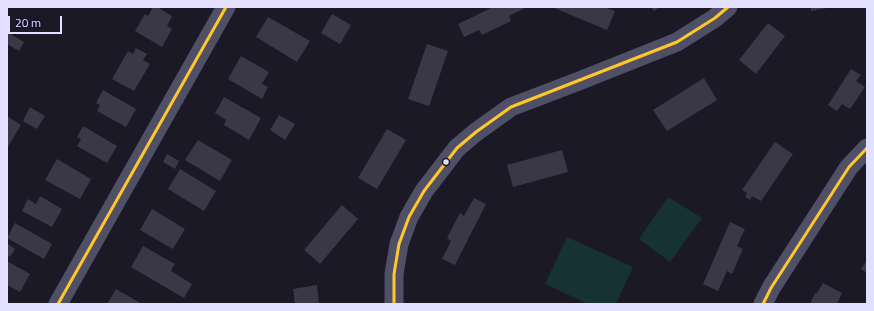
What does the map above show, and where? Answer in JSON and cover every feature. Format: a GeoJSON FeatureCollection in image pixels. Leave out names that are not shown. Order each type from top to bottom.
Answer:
{"type":"FeatureCollection","features":[{"type":"Feature","properties":{"kind":"street"},"geometry":{"type":"LineString","coordinates":[[58,304],[226,7]]}},
{"type":"Feature","properties":{"kind":"street"},"geometry":{"type":"LineString","coordinates":[[394,304],[394,274],[399,244],[409,217],[424,191],[458,148],[476,132],[511,107],[677,42],[715,18],[728,7]]}},
{"type":"Feature","properties":{"kind":"street"},"geometry":{"type":"LineString","coordinates":[[763,304],[771,288],[849,167],[867,148]]}},
{"type":"Feature","properties":{"kind":"green space"},"geometry":{"type":"Polygon","coordinates":[[[668,197],[702,218],[670,262],[639,239],[668,197]]]}},
{"type":"Feature","properties":{"kind":"green space"},"geometry":{"type":"Polygon","coordinates":[[[567,237],[633,267],[616,304],[588,304],[545,284],[567,237]]]}},
{"type":"Feature","properties":{"kind":"building"},"geometry":{"type":"Polygon","coordinates":[[[153,7],[157,7],[172,16],[167,26],[172,29],[162,47],[135,31],[145,14],[148,16],[153,7]]]}},
{"type":"Feature","properties":{"kind":"building"},"geometry":{"type":"Polygon","coordinates":[[[493,7],[525,8],[509,16],[511,21],[482,35],[479,30],[464,37],[458,24],[493,7]]]}},
{"type":"Feature","properties":{"kind":"building"},"geometry":{"type":"Polygon","coordinates":[[[552,7],[604,7],[615,11],[607,30],[552,7]]]}},
{"type":"Feature","properties":{"kind":"building"},"geometry":{"type":"Polygon","coordinates":[[[651,7],[660,7],[654,11],[651,7]]]}},
{"type":"Feature","properties":{"kind":"building"},"geometry":{"type":"Polygon","coordinates":[[[811,7],[827,7],[827,8],[811,11],[811,7]]]}},
{"type":"Feature","properties":{"kind":"building"},"geometry":{"type":"Polygon","coordinates":[[[332,14],[351,25],[340,44],[321,33],[332,14]]]}},
{"type":"Feature","properties":{"kind":"building"},"geometry":{"type":"Polygon","coordinates":[[[268,17],[310,41],[297,62],[256,37],[268,17]]]}},
{"type":"Feature","properties":{"kind":"building"},"geometry":{"type":"Polygon","coordinates":[[[768,23],[785,36],[756,74],[739,60],[768,23]]]}},
{"type":"Feature","properties":{"kind":"building"},"geometry":{"type":"Polygon","coordinates":[[[7,32],[24,42],[19,51],[7,44],[7,32]]]}},
{"type":"Feature","properties":{"kind":"building"},"geometry":{"type":"Polygon","coordinates":[[[427,44],[448,51],[429,106],[408,99],[427,44]]]}},
{"type":"Feature","properties":{"kind":"building"},"geometry":{"type":"Polygon","coordinates":[[[136,48],[147,54],[143,60],[150,64],[134,91],[112,79],[128,51],[133,54],[136,48]]]}},
{"type":"Feature","properties":{"kind":"building"},"geometry":{"type":"Polygon","coordinates":[[[241,56],[269,72],[262,84],[268,87],[262,99],[228,79],[241,56]]]}},
{"type":"Feature","properties":{"kind":"building"},"geometry":{"type":"Polygon","coordinates":[[[851,69],[861,75],[856,81],[865,87],[850,109],[842,104],[837,111],[828,105],[851,69]]]}},
{"type":"Feature","properties":{"kind":"building"},"geometry":{"type":"Polygon","coordinates":[[[704,78],[717,100],[667,131],[653,110],[704,78]]]}},
{"type":"Feature","properties":{"kind":"building"},"geometry":{"type":"Polygon","coordinates":[[[103,90],[136,109],[126,127],[97,111],[100,105],[96,103],[103,90]]]}},
{"type":"Feature","properties":{"kind":"building"},"geometry":{"type":"Polygon","coordinates":[[[224,97],[261,118],[249,140],[224,125],[226,120],[215,113],[224,97]]]}},
{"type":"Feature","properties":{"kind":"building"},"geometry":{"type":"Polygon","coordinates":[[[30,107],[45,116],[37,129],[23,121],[30,107]]]}},
{"type":"Feature","properties":{"kind":"building"},"geometry":{"type":"Polygon","coordinates":[[[279,115],[295,124],[285,140],[270,130],[279,115]]]}},
{"type":"Feature","properties":{"kind":"building"},"geometry":{"type":"Polygon","coordinates":[[[7,116],[21,125],[7,148],[7,116]]]}},
{"type":"Feature","properties":{"kind":"building"},"geometry":{"type":"Polygon","coordinates":[[[83,126],[117,146],[107,163],[77,146],[81,139],[77,137],[83,126]]]}},
{"type":"Feature","properties":{"kind":"building"},"geometry":{"type":"Polygon","coordinates":[[[387,129],[406,140],[377,189],[358,178],[387,129]]]}},
{"type":"Feature","properties":{"kind":"building"},"geometry":{"type":"Polygon","coordinates":[[[198,140],[232,160],[220,181],[185,160],[198,140]]]}},
{"type":"Feature","properties":{"kind":"building"},"geometry":{"type":"Polygon","coordinates":[[[775,142],[793,154],[761,201],[752,196],[750,200],[745,197],[747,193],[742,190],[775,142]]]}},
{"type":"Feature","properties":{"kind":"building"},"geometry":{"type":"Polygon","coordinates":[[[562,150],[568,172],[513,187],[507,165],[562,150]]]}},
{"type":"Feature","properties":{"kind":"building"},"geometry":{"type":"Polygon","coordinates":[[[167,154],[179,161],[175,169],[163,162],[167,154]]]}},
{"type":"Feature","properties":{"kind":"building"},"geometry":{"type":"Polygon","coordinates":[[[57,159],[91,179],[80,199],[45,180],[57,159]]]}},
{"type":"Feature","properties":{"kind":"building"},"geometry":{"type":"Polygon","coordinates":[[[180,169],[216,191],[204,211],[168,189],[180,169]]]}},
{"type":"Feature","properties":{"kind":"building"},"geometry":{"type":"Polygon","coordinates":[[[40,196],[62,209],[52,227],[22,211],[28,199],[36,204],[40,196]]]}},
{"type":"Feature","properties":{"kind":"building"},"geometry":{"type":"Polygon","coordinates":[[[474,198],[486,204],[455,265],[442,259],[451,241],[447,238],[460,213],[464,216],[474,198]]]}},
{"type":"Feature","properties":{"kind":"building"},"geometry":{"type":"Polygon","coordinates":[[[342,205],[358,219],[320,264],[304,250],[342,205]]]}},
{"type":"Feature","properties":{"kind":"building"},"geometry":{"type":"Polygon","coordinates":[[[152,209],[185,229],[173,249],[140,230],[152,209]]]}},
{"type":"Feature","properties":{"kind":"building"},"geometry":{"type":"Polygon","coordinates":[[[730,222],[745,229],[737,246],[743,249],[732,274],[727,271],[718,291],[703,284],[730,222]]]}},
{"type":"Feature","properties":{"kind":"building"},"geometry":{"type":"Polygon","coordinates":[[[15,223],[52,244],[44,259],[7,238],[15,223]]]}},
{"type":"Feature","properties":{"kind":"building"},"geometry":{"type":"Polygon","coordinates":[[[7,243],[15,249],[10,257],[7,255],[7,243]]]}},
{"type":"Feature","properties":{"kind":"building"},"geometry":{"type":"Polygon","coordinates":[[[143,246],[175,264],[171,271],[192,284],[184,298],[131,267],[143,246]]]}},
{"type":"Feature","properties":{"kind":"building"},"geometry":{"type":"Polygon","coordinates":[[[867,260],[867,273],[861,269],[867,260]]]}},
{"type":"Feature","properties":{"kind":"building"},"geometry":{"type":"Polygon","coordinates":[[[7,261],[30,274],[20,292],[7,285],[7,261]]]}},
{"type":"Feature","properties":{"kind":"building"},"geometry":{"type":"Polygon","coordinates":[[[823,283],[842,293],[837,304],[810,304],[815,293],[817,293],[823,283]]]}},
{"type":"Feature","properties":{"kind":"building"},"geometry":{"type":"Polygon","coordinates":[[[317,285],[319,304],[295,304],[293,289],[317,285]]]}},
{"type":"Feature","properties":{"kind":"building"},"geometry":{"type":"Polygon","coordinates":[[[116,289],[142,304],[107,304],[116,289]]]}},
{"type":"Feature","properties":{"kind":"transit line"},"geometry":{"type":"LineString","coordinates":[[58,304],[226,7]]}},
{"type":"Feature","properties":{"kind":"transit line"},"geometry":{"type":"LineString","coordinates":[[394,304],[394,274],[399,244],[409,217],[424,191],[457,148],[476,132],[511,107],[677,42],[715,18],[728,7]]}},
{"type":"Feature","properties":{"kind":"transit line"},"geometry":{"type":"LineString","coordinates":[[763,304],[771,288],[849,167],[867,148]]}}]}
